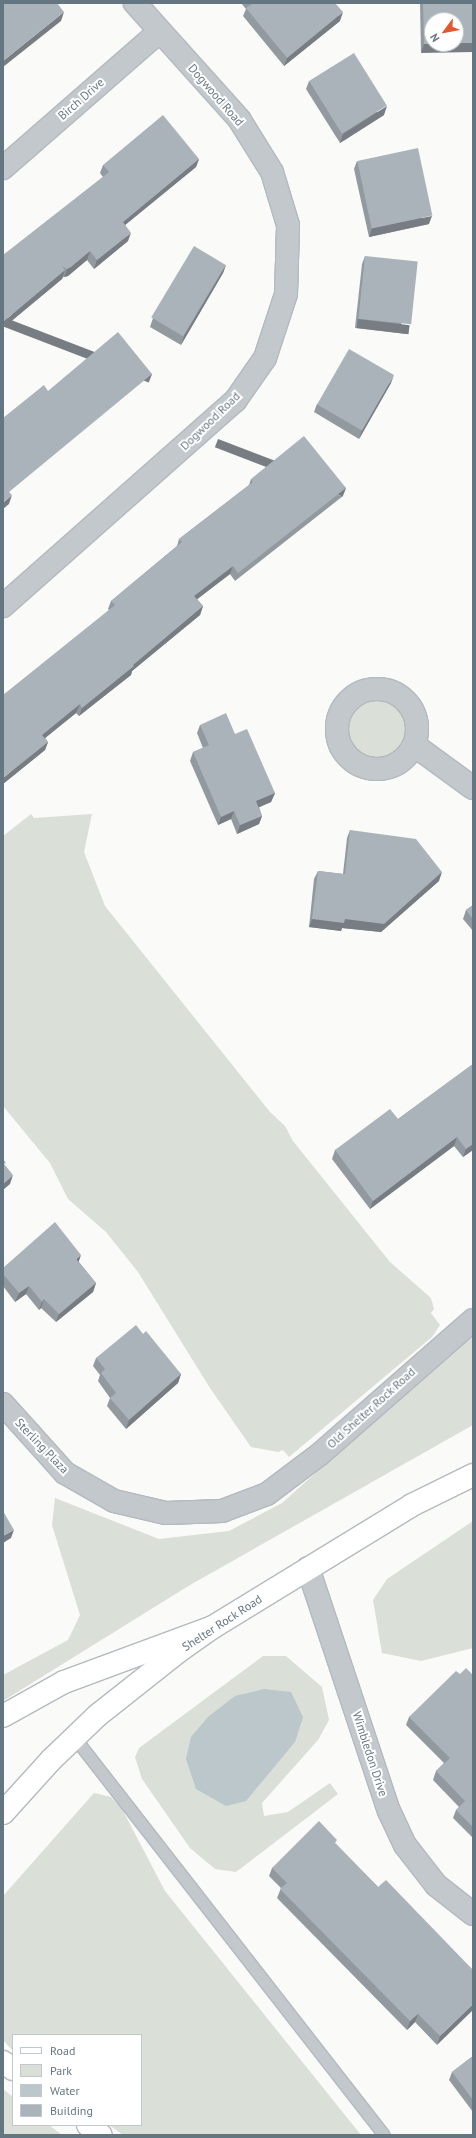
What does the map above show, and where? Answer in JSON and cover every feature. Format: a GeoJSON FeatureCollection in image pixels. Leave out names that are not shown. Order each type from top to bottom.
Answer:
{"type":"FeatureCollection","features":[{"type":"Feature","properties":{"kind":"main road","name":"Shelter Rock Road"},"geometry":{"type":"LineString","coordinates":[[3,1813],[74,1737],[120,1696],[213,1627],[412,1506],[473,1475]]}},
{"type":"Feature","properties":{"kind":"main road"},"geometry":{"type":"LineString","coordinates":[[3,1716],[64,1682],[213,1627]]}},
{"type":"Feature","properties":{"kind":"main road"},"geometry":{"type":"LineString","coordinates":[[3,2062],[12,2068]]}},
{"type":"Feature","properties":{"kind":"main road"},"geometry":{"type":"LineString","coordinates":[[89,2126],[101,2135]]}},
{"type":"Feature","properties":{"kind":"street","name":"Dogwood Road"},"geometry":{"type":"LineString","coordinates":[[3,606],[235,401],[265,358],[286,294],[288,225],[272,172],[239,119],[136,3]]}},
{"type":"Feature","properties":{"kind":"street","name":"Birch Drive"},"geometry":{"type":"LineString","coordinates":[[3,168],[160,31]]}},
{"type":"Feature","properties":{"kind":"street"},"geometry":{"type":"LineString","coordinates":[[414,745],[473,788]]}},
{"type":"Feature","properties":{"kind":"street","name":"Old Shelter Rock Road"},"geometry":{"type":"LineString","coordinates":[[267,1494],[320,1454],[473,1320]]}},
{"type":"Feature","properties":{"kind":"street","name":"Sterling Plaza"},"geometry":{"type":"LineString","coordinates":[[3,1404],[65,1473],[114,1501],[166,1513],[222,1511],[267,1494]]}},
{"type":"Feature","properties":{"kind":"street","name":"Wimbledon Drive"},"geometry":{"type":"LineString","coordinates":[[308,1568],[389,1811],[405,1845],[436,1885],[473,1914]]}},
{"type":"Feature","properties":{"kind":"lane"},"geometry":{"type":"LineString","coordinates":[[74,1737],[384,2135]]}},
{"type":"Feature","properties":{"kind":"green space"},"geometry":{"type":"Polygon","coordinates":[[[377,689],[392,692],[405,701],[414,714],[417,729],[414,744],[405,757],[392,766],[377,769],[362,766],[349,757],[340,744],[337,729],[340,714],[349,701],[362,692],[377,689]]]}},
{"type":"Feature","properties":{"kind":"green space"},"geometry":{"type":"Polygon","coordinates":[[[31,814],[34,818],[92,814],[84,852],[105,906],[270,1112],[285,1126],[293,1141],[390,1262],[431,1298],[434,1309],[431,1313],[440,1325],[432,1337],[289,1457],[283,1450],[278,1452],[251,1447],[210,1388],[138,1272],[106,1232],[68,1199],[50,1163],[3,1106],[3,836],[31,814]]]}},
{"type":"Feature","properties":{"kind":"green space"},"geometry":{"type":"Polygon","coordinates":[[[473,1337],[473,1425],[190,1585],[3,1701],[3,1675],[68,1640],[80,1615],[52,1525],[55,1498],[159,1539],[229,1531],[282,1503],[442,1360],[473,1337]]]}},
{"type":"Feature","properties":{"kind":"green space"},"geometry":{"type":"Polygon","coordinates":[[[473,1521],[473,1648],[421,1661],[382,1653],[373,1600],[387,1579],[473,1521]]]}},
{"type":"Feature","properties":{"kind":"green space"},"geometry":{"type":"Polygon","coordinates":[[[263,1656],[286,1656],[322,1687],[329,1720],[318,1740],[262,1803],[264,1816],[288,1812],[330,1783],[338,1794],[236,1872],[215,1869],[190,1848],[142,1779],[135,1757],[139,1748],[263,1656]],[[295,1742],[213,1801],[270,1771],[295,1742]]]}},
{"type":"Feature","properties":{"kind":"green space"},"geometry":{"type":"Polygon","coordinates":[[[94,1793],[111,1797],[122,1809],[165,1891],[361,2135],[123,2135],[110,2126],[142,2126],[142,2034],[12,2034],[12,2050],[3,2040],[3,1896],[94,1793]]]}},
{"type":"Feature","properties":{"kind":"green space"},"geometry":{"type":"Polygon","coordinates":[[[3,2089],[12,2096],[12,2126],[50,2126],[62,2135],[3,2135],[3,2089]]]}},
{"type":"Feature","properties":{"kind":"water"},"geometry":{"type":"Polygon","coordinates":[[[264,1689],[291,1692],[303,1717],[295,1742],[246,1801],[226,1806],[196,1789],[186,1759],[191,1737],[208,1717],[235,1696],[264,1689]]]}},
{"type":"Feature","properties":{"kind":"building"},"geometry":{"type":"Polygon","coordinates":[[[3,3],[57,3],[64,12],[3,61],[3,3]]]}},
{"type":"Feature","properties":{"kind":"building"},"geometry":{"type":"Polygon","coordinates":[[[251,3],[335,3],[343,12],[287,58],[246,8],[252,4],[251,3]]]}},
{"type":"Feature","properties":{"kind":"building"},"geometry":{"type":"Polygon","coordinates":[[[423,3],[473,3],[473,43],[464,43],[464,12],[424,12],[424,44],[423,3]]]}},
{"type":"Feature","properties":{"kind":"building"},"geometry":{"type":"Polygon","coordinates":[[[354,53],[387,106],[342,134],[309,81],[354,53]]]}},
{"type":"Feature","properties":{"kind":"building"},"geometry":{"type":"Polygon","coordinates":[[[163,115],[199,159],[123,222],[131,233],[97,260],[90,251],[71,267],[67,269],[62,266],[65,270],[3,322],[3,255],[109,172],[103,165],[163,115]]]}},
{"type":"Feature","properties":{"kind":"building"},"geometry":{"type":"Polygon","coordinates":[[[418,148],[432,215],[372,228],[357,161],[418,148]]]}},
{"type":"Feature","properties":{"kind":"building"},"geometry":{"type":"Polygon","coordinates":[[[194,246],[226,265],[183,336],[151,317],[194,246]]]}},
{"type":"Feature","properties":{"kind":"building"},"geometry":{"type":"Polygon","coordinates":[[[365,256],[418,262],[411,324],[358,319],[365,256]]]}},
{"type":"Feature","properties":{"kind":"building"},"geometry":{"type":"Polygon","coordinates":[[[118,332],[152,374],[9,492],[12,495],[3,503],[3,418],[44,385],[48,391],[118,332]]]}},
{"type":"Feature","properties":{"kind":"building"},"geometry":{"type":"Polygon","coordinates":[[[349,349],[394,375],[362,430],[317,404],[349,349]]]}},
{"type":"Feature","properties":{"kind":"building"},"geometry":{"type":"Polygon","coordinates":[[[304,436],[346,488],[238,573],[233,566],[194,596],[203,606],[133,665],[134,666],[82,708],[80,704],[42,735],[48,742],[3,778],[3,695],[115,605],[111,601],[182,542],[179,539],[253,482],[251,479],[304,436]]]}},
{"type":"Feature","properties":{"kind":"building"},"geometry":{"type":"Polygon","coordinates":[[[226,713],[235,734],[247,729],[275,793],[256,801],[262,816],[240,825],[234,811],[221,817],[193,752],[209,745],[200,725],[226,713]]]}},
{"type":"Feature","properties":{"kind":"building"},"geometry":{"type":"Polygon","coordinates":[[[350,830],[416,839],[442,872],[384,924],[345,919],[344,923],[312,919],[318,871],[345,874],[350,830]]]}},
{"type":"Feature","properties":{"kind":"building"},"geometry":{"type":"Polygon","coordinates":[[[473,905],[473,919],[466,910],[473,905]]]}},
{"type":"Feature","properties":{"kind":"building"},"geometry":{"type":"Polygon","coordinates":[[[473,1064],[473,1144],[466,1149],[457,1137],[373,1201],[335,1150],[390,1109],[398,1119],[473,1064]]]}},
{"type":"Feature","properties":{"kind":"building"},"geometry":{"type":"Polygon","coordinates":[[[3,1159],[6,1163],[4,1164],[13,1175],[3,1184],[3,1159]]]}},
{"type":"Feature","properties":{"kind":"building"},"geometry":{"type":"Polygon","coordinates":[[[55,1222],[81,1255],[76,1259],[96,1283],[59,1314],[44,1299],[42,1302],[29,1286],[19,1293],[3,1274],[3,1268],[55,1222]]]}},
{"type":"Feature","properties":{"kind":"building"},"geometry":{"type":"Polygon","coordinates":[[[136,1325],[143,1334],[146,1331],[181,1374],[129,1420],[110,1398],[116,1393],[101,1373],[105,1369],[96,1358],[136,1325]]]}},
{"type":"Feature","properties":{"kind":"building"},"geometry":{"type":"Polygon","coordinates":[[[3,1511],[14,1530],[3,1536],[3,1511]]]}},
{"type":"Feature","properties":{"kind":"building"},"geometry":{"type":"Polygon","coordinates":[[[466,1668],[473,1675],[473,1827],[456,1810],[465,1801],[436,1771],[450,1758],[409,1717],[456,1671],[460,1674],[466,1668]]]}},
{"type":"Feature","properties":{"kind":"building"},"geometry":{"type":"Polygon","coordinates":[[[319,1821],[337,1840],[335,1843],[378,1887],[386,1880],[473,1970],[473,2004],[440,2036],[418,2014],[410,2021],[280,1889],[287,1883],[272,1868],[319,1821]]]}},
{"type":"Feature","properties":{"kind":"building"},"geometry":{"type":"Polygon","coordinates":[[[473,2056],[473,2100],[452,2072],[473,2056]]]}}]}
